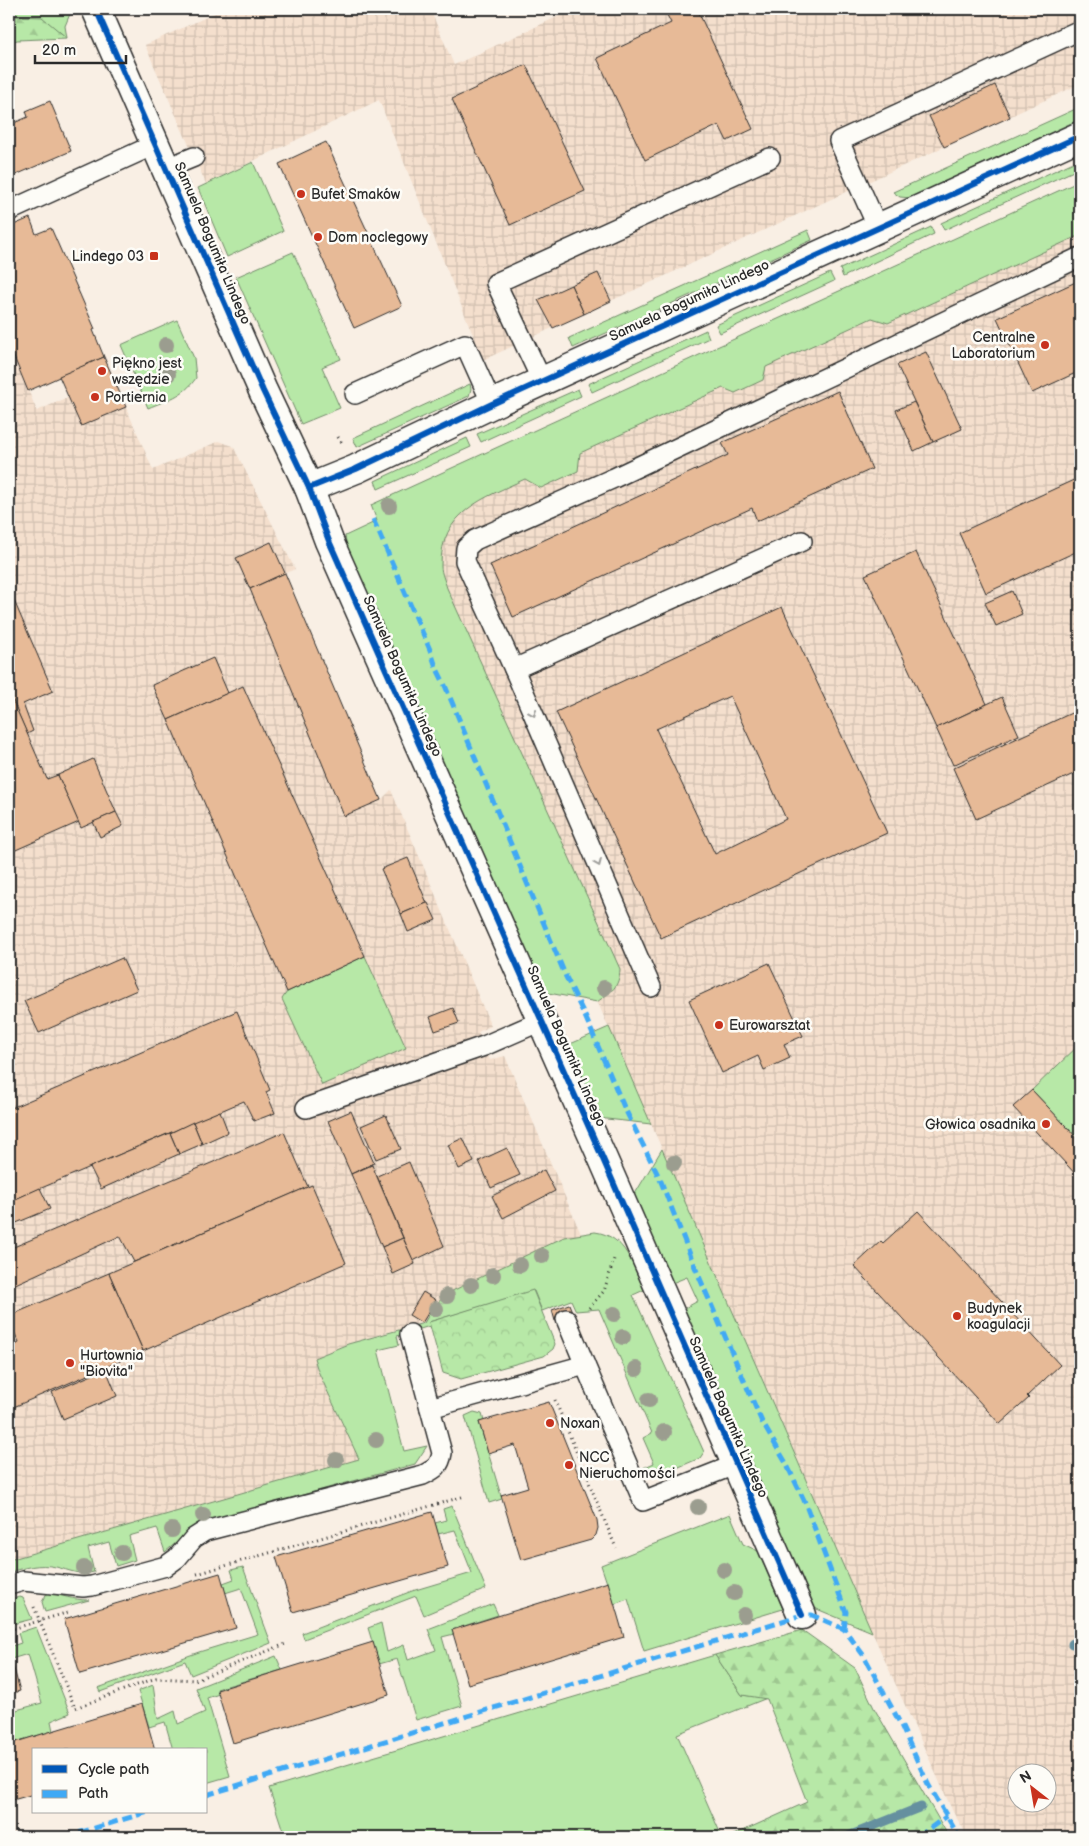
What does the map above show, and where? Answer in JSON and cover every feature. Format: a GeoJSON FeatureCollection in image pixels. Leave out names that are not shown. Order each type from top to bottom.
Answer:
{"type":"FeatureCollection","features":[{"type":"Feature","properties":{"kind":"street","name":"Samuela Bogumiła Lindego"},"geometry":{"type":"LineString","coordinates":[[96,9],[162,156],[263,391],[309,488],[329,541],[802,1615]]}},
{"type":"Feature","properties":{"kind":"street","name":"Samuela Bogumiła Lindego"},"geometry":{"type":"LineString","coordinates":[[309,488],[356,469],[542,381],[1080,136]]}},
{"type":"Feature","properties":{"kind":"lane"},"geometry":{"type":"LineString","coordinates":[[878,228],[838,142],[1080,30]]}},
{"type":"Feature","properties":{"kind":"lane"},"geometry":{"type":"LineString","coordinates":[[9,211],[162,156],[194,157]]}},
{"type":"Feature","properties":{"kind":"lane"},"geometry":{"type":"LineString","coordinates":[[542,381],[496,283],[770,158]]}},
{"type":"Feature","properties":{"kind":"lane"},"geometry":{"type":"LineString","coordinates":[[651,987],[514,669],[465,561],[466,548],[475,540],[614,478],[1080,257]]}},
{"type":"Feature","properties":{"kind":"lane"},"geometry":{"type":"LineString","coordinates":[[355,394],[465,344],[492,404]]}},
{"type":"Feature","properties":{"kind":"lane"},"geometry":{"type":"LineString","coordinates":[[514,669],[802,541]]}},
{"type":"Feature","properties":{"kind":"lane"},"geometry":{"type":"LineString","coordinates":[[306,1108],[484,1046],[541,1021]]}},
{"type":"Feature","properties":{"kind":"lane"},"geometry":{"type":"LineString","coordinates":[[566,1319],[643,1501],[736,1464]]}},
{"type":"Feature","properties":{"kind":"lane"},"geometry":{"type":"LineString","coordinates":[[16,1583],[92,1586],[166,1566],[177,1558],[194,1538],[205,1531],[423,1474],[435,1469],[440,1462],[442,1453],[410,1334]]}},
{"type":"Feature","properties":{"kind":"lane"},"geometry":{"type":"LineString","coordinates":[[430,1408],[585,1365]]}},
{"type":"Feature","properties":{"kind":"path"},"geometry":{"type":"LineString","coordinates":[[566,1319],[587,1310],[593,1305],[604,1291],[615,1257]]}},
{"type":"Feature","properties":{"kind":"path"},"geometry":{"type":"LineString","coordinates":[[555,1400],[616,1548]]}},
{"type":"Feature","properties":{"kind":"path"},"geometry":{"type":"LineString","coordinates":[[190,1576],[465,1496]]}},
{"type":"Feature","properties":{"kind":"path"},"geometry":{"type":"LineString","coordinates":[[16,1583],[40,1621],[76,1708],[156,1678],[195,1680],[288,1643]]}},
{"type":"Feature","properties":{"kind":"path"},"geometry":{"type":"LineString","coordinates":[[9,1630],[77,1610]]}},
{"type":"Feature","properties":{"kind":"shaded area"},"geometry":{"type":"Polygon","coordinates":[[[224,9],[430,9],[454,65],[574,9],[1080,9],[1080,84],[483,360],[379,100],[206,184],[145,45],[224,9]]]}},
{"type":"Feature","properties":{"kind":"shaded area"},"geometry":{"type":"Polygon","coordinates":[[[1080,181],[1080,1837],[968,1837],[953,1812],[877,1643],[378,502],[1080,181]]]}},
{"type":"Feature","properties":{"kind":"shaded area"},"geometry":{"type":"Polygon","coordinates":[[[9,345],[37,411],[113,377],[153,470],[219,441],[233,446],[295,569],[250,589],[344,815],[381,800],[391,790],[491,1026],[478,1032],[490,1060],[505,1056],[581,1234],[533,1290],[348,1344],[314,1358],[318,1371],[359,1459],[9,1560],[9,345]]]}},
{"type":"Feature","properties":{"kind":"green space"},"geometry":{"type":"Polygon","coordinates":[[[13,9],[72,9],[65,26],[67,38],[42,18],[16,16],[13,9]]]}},
{"type":"Feature","properties":{"kind":"green space"},"geometry":{"type":"Polygon","coordinates":[[[16,16],[42,17],[67,38],[17,40],[9,43],[9,29],[14,27],[16,16]]]}},
{"type":"Feature","properties":{"kind":"green space"},"geometry":{"type":"Polygon","coordinates":[[[1080,107],[1080,119],[910,198],[900,197],[893,192],[1080,107]]]}},
{"type":"Feature","properties":{"kind":"green space"},"geometry":{"type":"Polygon","coordinates":[[[1080,159],[1080,168],[944,230],[941,223],[1080,159]]]}},
{"type":"Feature","properties":{"kind":"green space"},"geometry":{"type":"Polygon","coordinates":[[[253,162],[283,231],[227,257],[198,188],[253,162]]]}},
{"type":"Feature","properties":{"kind":"green space"},"geometry":{"type":"Polygon","coordinates":[[[1080,181],[1080,235],[888,323],[872,318],[766,367],[763,380],[735,393],[723,388],[580,453],[578,471],[541,488],[525,479],[494,493],[467,509],[448,532],[443,548],[441,566],[447,588],[620,969],[618,981],[614,988],[597,1002],[543,992],[347,548],[345,536],[377,521],[371,505],[1080,181]]]}},
{"type":"Feature","properties":{"kind":"green space"},"geometry":{"type":"Polygon","coordinates":[[[931,227],[934,234],[843,277],[840,269],[931,227]]]}},
{"type":"Feature","properties":{"kind":"green space"},"geometry":{"type":"Polygon","coordinates":[[[808,230],[812,240],[573,348],[569,338],[808,230]]]}},
{"type":"Feature","properties":{"kind":"green space"},"geometry":{"type":"Polygon","coordinates":[[[293,252],[341,359],[322,367],[340,408],[301,424],[236,277],[293,252]]]}},
{"type":"Feature","properties":{"kind":"green space"},"geometry":{"type":"Polygon","coordinates":[[[830,273],[834,281],[720,333],[716,325],[830,273]]]}},
{"type":"Feature","properties":{"kind":"green space"},"geometry":{"type":"Polygon","coordinates":[[[177,320],[194,358],[196,378],[181,393],[148,408],[121,345],[177,320]]]}},
{"type":"Feature","properties":{"kind":"green space"},"geometry":{"type":"Polygon","coordinates":[[[706,330],[709,338],[592,392],[588,384],[706,330]]]}},
{"type":"Feature","properties":{"kind":"green space"},"geometry":{"type":"Polygon","coordinates":[[[470,384],[469,396],[357,447],[353,438],[470,384]]]}},
{"type":"Feature","properties":{"kind":"green space"},"geometry":{"type":"Polygon","coordinates":[[[578,389],[581,396],[481,442],[477,434],[578,389]]]}},
{"type":"Feature","properties":{"kind":"green space"},"geometry":{"type":"Polygon","coordinates":[[[467,438],[471,447],[378,489],[375,481],[467,438]]]}},
{"type":"Feature","properties":{"kind":"green space"},"geometry":{"type":"Polygon","coordinates":[[[365,956],[406,1048],[322,1085],[282,999],[287,992],[365,956]]]}},
{"type":"Feature","properties":{"kind":"green space"},"geometry":{"type":"Polygon","coordinates":[[[609,1027],[651,1124],[598,1118],[568,1045],[609,1027]]]}},
{"type":"Feature","properties":{"kind":"green space"},"geometry":{"type":"Polygon","coordinates":[[[1080,1044],[1080,1141],[1032,1090],[1080,1044]]]}},
{"type":"Feature","properties":{"kind":"green space"},"geometry":{"type":"Polygon","coordinates":[[[662,1149],[872,1632],[812,1607],[683,1309],[698,1301],[687,1277],[672,1283],[633,1197],[662,1149]]]}},
{"type":"Feature","properties":{"kind":"green space"},"geometry":{"type":"Polygon","coordinates":[[[595,1232],[614,1239],[632,1262],[644,1290],[633,1295],[704,1452],[700,1458],[658,1476],[648,1473],[643,1468],[654,1463],[643,1438],[652,1433],[599,1309],[576,1311],[571,1300],[542,1311],[534,1291],[429,1322],[430,1326],[397,1336],[399,1345],[378,1350],[404,1451],[427,1446],[415,1464],[212,1520],[188,1533],[165,1552],[157,1528],[129,1536],[135,1560],[116,1566],[109,1542],[88,1548],[94,1572],[79,1573],[56,1567],[32,1566],[9,1572],[9,1560],[359,1459],[318,1371],[314,1358],[348,1344],[424,1323],[434,1306],[448,1293],[564,1237],[595,1232]]]}},
{"type":"Feature","properties":{"kind":"green space"},"geometry":{"type":"Polygon","coordinates":[[[533,1290],[555,1344],[553,1349],[544,1356],[461,1379],[443,1373],[429,1322],[533,1290]]]}},
{"type":"Feature","properties":{"kind":"green space"},"geometry":{"type":"Polygon","coordinates":[[[474,1412],[482,1414],[484,1421],[479,1422],[502,1499],[489,1503],[465,1416],[474,1412]]]}},
{"type":"Feature","properties":{"kind":"green space"},"geometry":{"type":"Polygon","coordinates":[[[452,1506],[486,1589],[424,1615],[416,1596],[304,1639],[302,1633],[412,1591],[472,1573],[455,1530],[438,1534],[435,1523],[446,1520],[443,1509],[452,1506]]]}},
{"type":"Feature","properties":{"kind":"green space"},"geometry":{"type":"Polygon","coordinates":[[[730,1514],[743,1544],[758,1551],[783,1609],[644,1651],[628,1599],[614,1604],[601,1565],[730,1514]]]}},
{"type":"Feature","properties":{"kind":"green space"},"geometry":{"type":"Polygon","coordinates":[[[243,1567],[271,1643],[191,1675],[185,1661],[100,1692],[98,1688],[199,1652],[258,1634],[241,1588],[225,1593],[223,1583],[234,1579],[231,1570],[243,1567]]]}},
{"type":"Feature","properties":{"kind":"green space"},"geometry":{"type":"Polygon","coordinates":[[[47,1593],[89,1600],[45,1612],[42,1602],[47,1593]]]}},
{"type":"Feature","properties":{"kind":"green space"},"geometry":{"type":"Polygon","coordinates":[[[23,1598],[32,1619],[9,1625],[9,1599],[23,1598]]]}},
{"type":"Feature","properties":{"kind":"green space"},"geometry":{"type":"Polygon","coordinates":[[[493,1604],[498,1615],[452,1630],[454,1634],[442,1637],[462,1706],[416,1720],[397,1659],[379,1664],[368,1628],[381,1623],[387,1652],[404,1645],[408,1660],[436,1650],[428,1629],[493,1604]]]}},
{"type":"Feature","properties":{"kind":"green space"},"geometry":{"type":"Polygon","coordinates":[[[36,1627],[70,1713],[51,1721],[53,1731],[9,1744],[9,1712],[42,1703],[28,1654],[11,1659],[9,1647],[21,1643],[18,1633],[36,1627]]]}},
{"type":"Feature","properties":{"kind":"green space"},"geometry":{"type":"Polygon","coordinates":[[[802,1630],[855,1668],[874,1708],[949,1837],[729,1837],[807,1802],[767,1699],[742,1695],[715,1655],[802,1630]]]}},
{"type":"Feature","properties":{"kind":"green space"},"geometry":{"type":"Polygon","coordinates":[[[715,1655],[742,1695],[767,1698],[677,1734],[722,1837],[285,1837],[269,1788],[715,1655]]]}},
{"type":"Feature","properties":{"kind":"green space"},"geometry":{"type":"Polygon","coordinates":[[[276,1656],[282,1670],[217,1689],[219,1694],[207,1698],[230,1776],[208,1782],[208,1748],[172,1748],[165,1722],[149,1727],[138,1691],[153,1685],[158,1719],[175,1711],[178,1724],[205,1712],[196,1688],[276,1656]]]}},
{"type":"Feature","properties":{"kind":"building"},"geometry":{"type":"Polygon","coordinates":[[[664,9],[697,9],[753,129],[727,141],[719,125],[645,160],[597,58],[671,23],[664,9]]]}},
{"type":"Feature","properties":{"kind":"building"},"geometry":{"type":"Polygon","coordinates":[[[526,65],[585,191],[510,225],[452,99],[526,65]]]}},
{"type":"Feature","properties":{"kind":"building"},"geometry":{"type":"Polygon","coordinates":[[[995,85],[1010,117],[944,147],[929,116],[995,85]]]}},
{"type":"Feature","properties":{"kind":"building"},"geometry":{"type":"Polygon","coordinates":[[[50,101],[71,151],[11,177],[9,171],[9,125],[28,117],[26,111],[50,101]]]}},
{"type":"Feature","properties":{"kind":"building"},"geometry":{"type":"Polygon","coordinates":[[[326,142],[402,306],[354,328],[279,164],[326,142]]]}},
{"type":"Feature","properties":{"kind":"building"},"geometry":{"type":"Polygon","coordinates":[[[30,218],[36,234],[51,228],[95,329],[93,330],[104,357],[28,391],[9,345],[9,227],[30,218]]]}},
{"type":"Feature","properties":{"kind":"building"},"geometry":{"type":"Polygon","coordinates":[[[598,273],[611,301],[584,314],[571,285],[598,273]]]}},
{"type":"Feature","properties":{"kind":"building","name":"Centralne Laboratorium"},"geometry":{"type":"Polygon","coordinates":[[[1080,280],[1080,371],[1032,393],[997,318],[1080,280]]]}},
{"type":"Feature","properties":{"kind":"building"},"geometry":{"type":"Polygon","coordinates":[[[571,285],[584,314],[553,328],[538,300],[571,285]]]}},
{"type":"Feature","properties":{"kind":"building"},"geometry":{"type":"Polygon","coordinates":[[[926,352],[962,429],[933,442],[897,365],[926,352]]]}},
{"type":"Feature","properties":{"kind":"building","name":"Portiernia"},"geometry":{"type":"Polygon","coordinates":[[[104,357],[126,407],[81,426],[59,376],[104,357]]]}},
{"type":"Feature","properties":{"kind":"building"},"geometry":{"type":"Polygon","coordinates":[[[838,391],[872,469],[757,521],[752,508],[513,617],[490,565],[728,455],[722,443],[838,391]]]}},
{"type":"Feature","properties":{"kind":"building"},"geometry":{"type":"Polygon","coordinates":[[[914,402],[933,442],[914,451],[896,410],[914,402]]]}},
{"type":"Feature","properties":{"kind":"building"},"geometry":{"type":"Polygon","coordinates":[[[1080,477],[1080,550],[986,593],[959,533],[1080,477]]]}},
{"type":"Feature","properties":{"kind":"building"},"geometry":{"type":"Polygon","coordinates":[[[271,542],[285,573],[250,589],[236,558],[271,542]]]}},
{"type":"Feature","properties":{"kind":"building"},"geometry":{"type":"Polygon","coordinates":[[[916,552],[987,704],[936,728],[865,575],[916,552]]]}},
{"type":"Feature","properties":{"kind":"building"},"geometry":{"type":"Polygon","coordinates":[[[285,573],[381,800],[344,816],[250,589],[285,573]]]}},
{"type":"Feature","properties":{"kind":"building"},"geometry":{"type":"Polygon","coordinates":[[[9,589],[53,691],[23,704],[33,731],[27,734],[9,692],[9,589]]]}},
{"type":"Feature","properties":{"kind":"building"},"geometry":{"type":"Polygon","coordinates":[[[1012,591],[1022,614],[996,626],[985,603],[1012,591]]]}},
{"type":"Feature","properties":{"kind":"building"},"geometry":{"type":"Polygon","coordinates":[[[782,607],[887,833],[661,938],[556,712],[782,607]],[[730,696],[656,729],[715,854],[786,819],[730,696]]]}},
{"type":"Feature","properties":{"kind":"building"},"geometry":{"type":"Polygon","coordinates":[[[213,658],[228,693],[168,720],[152,685],[213,658]]]}},
{"type":"Feature","properties":{"kind":"building"},"geometry":{"type":"Polygon","coordinates":[[[243,686],[365,956],[287,992],[168,720],[243,686]]]}},
{"type":"Feature","properties":{"kind":"building"},"geometry":{"type":"Polygon","coordinates":[[[9,692],[47,779],[58,775],[79,822],[9,853],[9,692]]]}},
{"type":"Feature","properties":{"kind":"building"},"geometry":{"type":"Polygon","coordinates":[[[1002,697],[1019,735],[953,765],[936,728],[1002,697]]]}},
{"type":"Feature","properties":{"kind":"building"},"geometry":{"type":"Polygon","coordinates":[[[1080,709],[1080,771],[976,819],[953,768],[1080,709]]]}},
{"type":"Feature","properties":{"kind":"building"},"geometry":{"type":"Polygon","coordinates":[[[93,759],[116,812],[81,828],[58,775],[93,759]]]}},
{"type":"Feature","properties":{"kind":"building"},"geometry":{"type":"Polygon","coordinates":[[[116,812],[123,826],[100,837],[93,822],[116,812]]]}},
{"type":"Feature","properties":{"kind":"building"},"geometry":{"type":"Polygon","coordinates":[[[408,858],[427,903],[401,914],[381,869],[408,858]]]}},
{"type":"Feature","properties":{"kind":"building"},"geometry":{"type":"Polygon","coordinates":[[[427,903],[436,920],[408,932],[401,914],[427,903]]]}},
{"type":"Feature","properties":{"kind":"building"},"geometry":{"type":"Polygon","coordinates":[[[122,958],[137,990],[39,1033],[24,1001],[122,958]]]}},
{"type":"Feature","properties":{"kind":"building"},"geometry":{"type":"Polygon","coordinates":[[[769,963],[803,1036],[784,1044],[790,1058],[764,1070],[758,1056],[722,1073],[689,1000],[769,963]]]}},
{"type":"Feature","properties":{"kind":"building"},"geometry":{"type":"Polygon","coordinates":[[[453,1008],[459,1023],[435,1031],[430,1017],[453,1008]]]}},
{"type":"Feature","properties":{"kind":"building"},"geometry":{"type":"Polygon","coordinates":[[[237,1011],[270,1090],[266,1092],[275,1113],[254,1121],[244,1101],[9,1202],[9,1109],[237,1011]]]}},
{"type":"Feature","properties":{"kind":"building","name":"Głowica osadnika"},"geometry":{"type":"Polygon","coordinates":[[[1032,1090],[1080,1141],[1080,1179],[1013,1107],[1032,1090]]]}},
{"type":"Feature","properties":{"kind":"building"},"geometry":{"type":"Polygon","coordinates":[[[220,1111],[228,1132],[202,1144],[193,1122],[220,1111]]]}},
{"type":"Feature","properties":{"kind":"building"},"geometry":{"type":"Polygon","coordinates":[[[351,1111],[374,1163],[351,1174],[328,1121],[351,1111]]]}},
{"type":"Feature","properties":{"kind":"building"},"geometry":{"type":"Polygon","coordinates":[[[386,1115],[401,1149],[376,1159],[361,1126],[386,1115]]]}},
{"type":"Feature","properties":{"kind":"building"},"geometry":{"type":"Polygon","coordinates":[[[193,1122],[202,1144],[179,1154],[170,1133],[193,1122]]]}},
{"type":"Feature","properties":{"kind":"building"},"geometry":{"type":"Polygon","coordinates":[[[284,1132],[308,1187],[134,1262],[120,1236],[9,1287],[9,1249],[284,1132]]]}},
{"type":"Feature","properties":{"kind":"building"},"geometry":{"type":"Polygon","coordinates":[[[170,1133],[179,1154],[101,1189],[90,1167],[170,1133]]]}},
{"type":"Feature","properties":{"kind":"building"},"geometry":{"type":"Polygon","coordinates":[[[463,1138],[474,1162],[459,1169],[448,1145],[463,1138]]]}},
{"type":"Feature","properties":{"kind":"building"},"geometry":{"type":"Polygon","coordinates":[[[507,1148],[520,1175],[491,1188],[479,1161],[507,1148]]]}},
{"type":"Feature","properties":{"kind":"building"},"geometry":{"type":"Polygon","coordinates":[[[409,1162],[444,1246],[413,1261],[377,1176],[409,1162]]]}},
{"type":"Feature","properties":{"kind":"building"},"geometry":{"type":"Polygon","coordinates":[[[372,1165],[403,1238],[382,1247],[351,1174],[372,1165]]]}},
{"type":"Feature","properties":{"kind":"building"},"geometry":{"type":"Polygon","coordinates":[[[544,1170],[555,1191],[503,1218],[492,1196],[544,1170]]]}},
{"type":"Feature","properties":{"kind":"building"},"geometry":{"type":"Polygon","coordinates":[[[312,1185],[346,1263],[143,1351],[109,1273],[312,1185]]]}},
{"type":"Feature","properties":{"kind":"building"},"geometry":{"type":"Polygon","coordinates":[[[40,1188],[50,1209],[9,1226],[9,1202],[40,1188]]]}},
{"type":"Feature","properties":{"kind":"building","name":"Budynek koagulacji"},"geometry":{"type":"Polygon","coordinates":[[[918,1211],[1060,1365],[1027,1396],[1029,1398],[1000,1424],[854,1266],[918,1211]]]}},
{"type":"Feature","properties":{"kind":"building"},"geometry":{"type":"Polygon","coordinates":[[[403,1238],[415,1264],[393,1274],[382,1247],[403,1238]]]}},
{"type":"Feature","properties":{"kind":"building"},"geometry":{"type":"Polygon","coordinates":[[[109,1273],[143,1351],[9,1409],[9,1348],[19,1343],[9,1316],[109,1273]]]}},
{"type":"Feature","properties":{"kind":"building"},"geometry":{"type":"Polygon","coordinates":[[[423,1292],[436,1300],[422,1323],[409,1315],[423,1292]]]}},
{"type":"Feature","properties":{"kind":"building"},"geometry":{"type":"Polygon","coordinates":[[[569,1304],[573,1314],[555,1321],[552,1310],[569,1304]]]}},
{"type":"Feature","properties":{"kind":"building"},"geometry":{"type":"Polygon","coordinates":[[[106,1369],[117,1396],[63,1419],[52,1392],[106,1369]]]}},
{"type":"Feature","properties":{"kind":"building"},"geometry":{"type":"Polygon","coordinates":[[[549,1402],[597,1520],[598,1528],[596,1535],[591,1540],[521,1560],[501,1495],[528,1487],[515,1445],[488,1453],[479,1422],[549,1402]]]}},
{"type":"Feature","properties":{"kind":"building"},"geometry":{"type":"Polygon","coordinates":[[[432,1512],[448,1567],[293,1612],[276,1557],[432,1512]]]}},
{"type":"Feature","properties":{"kind":"building"},"geometry":{"type":"Polygon","coordinates":[[[220,1573],[236,1628],[80,1674],[64,1619],[220,1573]]]}},
{"type":"Feature","properties":{"kind":"building"},"geometry":{"type":"Polygon","coordinates":[[[608,1582],[624,1637],[468,1684],[452,1630],[608,1582]]]}},
{"type":"Feature","properties":{"kind":"building"},"geometry":{"type":"Polygon","coordinates":[[[373,1642],[389,1695],[233,1743],[217,1690],[373,1642]]]}},
{"type":"Feature","properties":{"kind":"building"},"geometry":{"type":"Polygon","coordinates":[[[9,1650],[20,1691],[9,1694],[9,1650]]]}},
{"type":"Feature","properties":{"kind":"building"},"geometry":{"type":"Polygon","coordinates":[[[142,1704],[154,1748],[32,1748],[32,1795],[9,1801],[9,1744],[142,1704]]]}},
{"type":"Feature","properties":{"kind":"waterway"},"geometry":{"type":"LineString","coordinates":[[1072,1644],[1080,1637]]}},
{"type":"Feature","properties":{"kind":"waterway"},"geometry":{"type":"LineString","coordinates":[[846,1837],[921,1807]]}},
{"type":"Feature","properties":{"kind":"marked path"},"geometry":{"type":"LineString","coordinates":[[373,519],[431,652],[566,977],[624,1107],[660,1179],[695,1267],[762,1422],[786,1463],[804,1500],[846,1612],[844,1629]]}},
{"type":"Feature","properties":{"kind":"marked path"},"geometry":{"type":"LineString","coordinates":[[208,1794],[802,1615],[812,1615],[844,1629],[864,1656],[900,1723],[928,1784],[959,1837]]}},
{"type":"Feature","properties":{"kind":"marked path"},"geometry":{"type":"LineString","coordinates":[[65,1837],[141,1814]]}},
{"type":"Feature","properties":{"kind":"marked path"},"geometry":{"type":"LineString","coordinates":[[918,1837],[947,1816]]}},
{"type":"Feature","properties":{"kind":"cycle path"},"geometry":{"type":"LineString","coordinates":[[96,9],[263,391],[309,488],[329,541],[603,1159],[802,1615]]}},
{"type":"Feature","properties":{"kind":"cycle path"},"geometry":{"type":"LineString","coordinates":[[309,488],[356,469],[492,404],[1080,136]]}},
{"type":"Feature","properties":{"kind":"place","name":"Bufet Smaków"},"geometry":{"type":"Point","coordinates":[301,194]}},
{"type":"Feature","properties":{"kind":"place","name":"Dom noclegowy"},"geometry":{"type":"Point","coordinates":[318,237]}},
{"type":"Feature","properties":{"kind":"place","name":"Lindego 03"},"geometry":{"type":"Point","coordinates":[154,256]}},
{"type":"Feature","properties":{"kind":"place","name":"Centralne Laboratorium"},"geometry":{"type":"Point","coordinates":[1045,345]}},
{"type":"Feature","properties":{"kind":"place","name":"Piękno jest wszędzie"},"geometry":{"type":"Point","coordinates":[102,371]}},
{"type":"Feature","properties":{"kind":"place","name":"Portiernia"},"geometry":{"type":"Point","coordinates":[95,397]}},
{"type":"Feature","properties":{"kind":"place","name":"Eurowarsztat"},"geometry":{"type":"Point","coordinates":[719,1025]}},
{"type":"Feature","properties":{"kind":"place","name":"Głowica osadnika"},"geometry":{"type":"Point","coordinates":[1046,1124]}},
{"type":"Feature","properties":{"kind":"place","name":"Budynek koagulacji"},"geometry":{"type":"Point","coordinates":[957,1316]}},
{"type":"Feature","properties":{"kind":"place","name":"Hurtownia \"Biovita\""},"geometry":{"type":"Point","coordinates":[70,1363]}},
{"type":"Feature","properties":{"kind":"place","name":"Noxan"},"geometry":{"type":"Point","coordinates":[550,1423]}},
{"type":"Feature","properties":{"kind":"place","name":"NCC Nieruchomości"},"geometry":{"type":"Point","coordinates":[569,1465]}}]}
